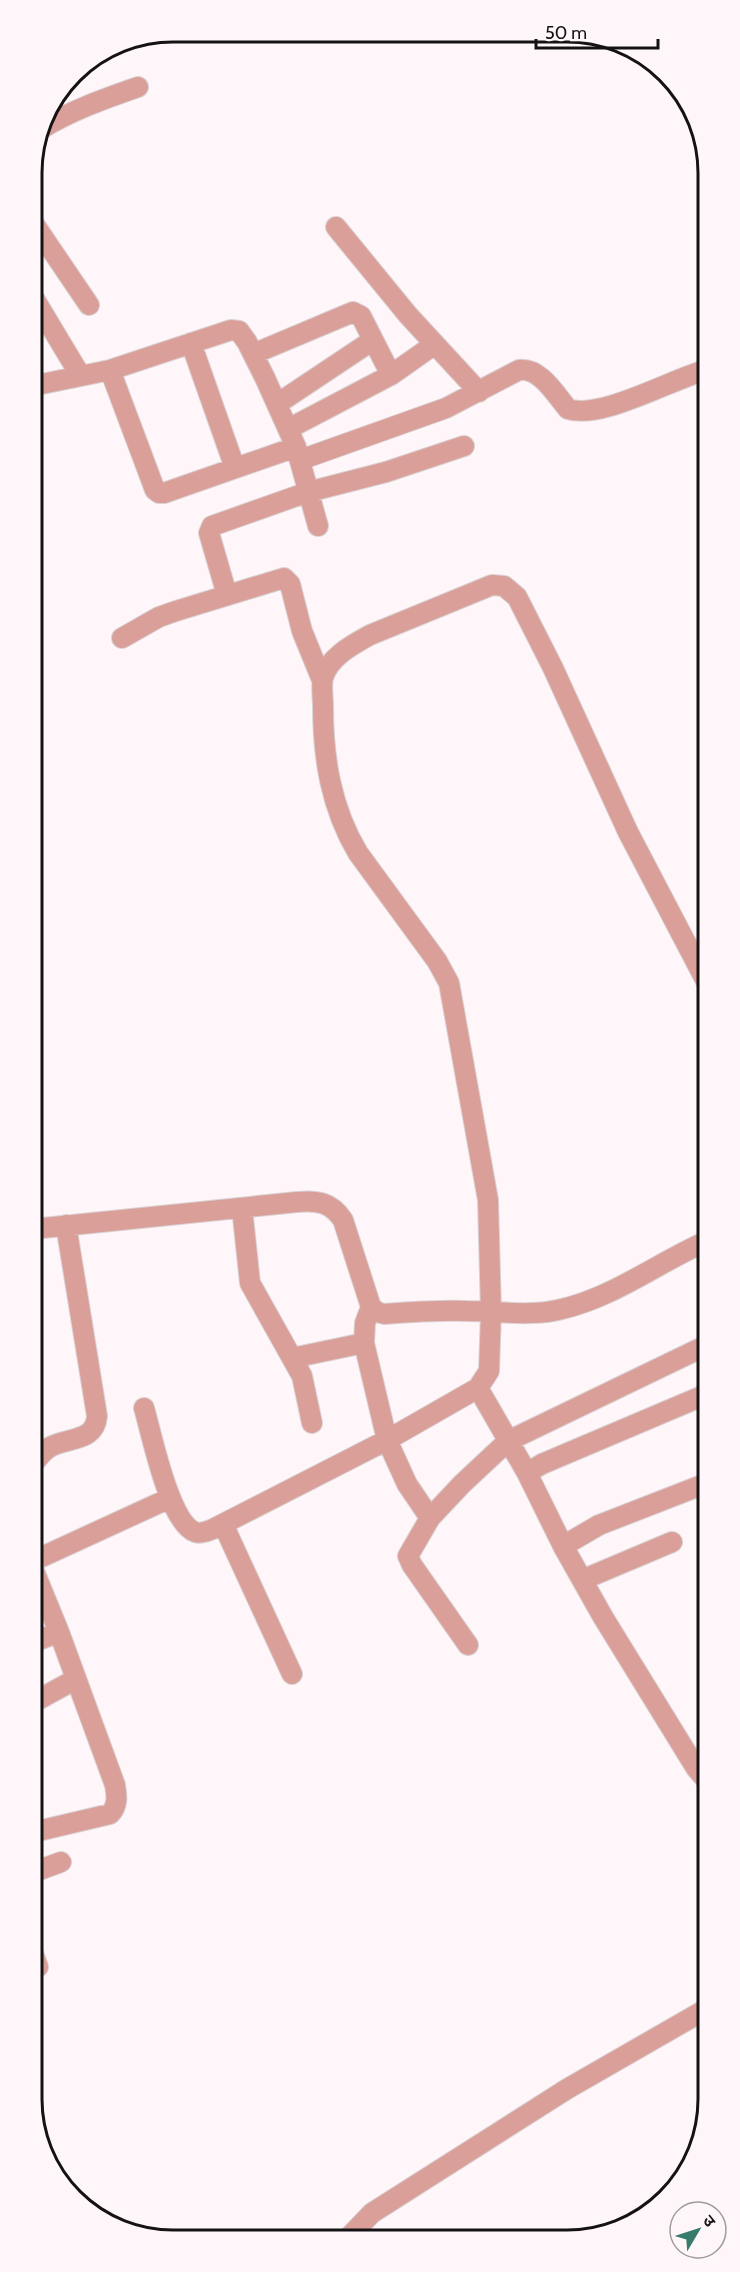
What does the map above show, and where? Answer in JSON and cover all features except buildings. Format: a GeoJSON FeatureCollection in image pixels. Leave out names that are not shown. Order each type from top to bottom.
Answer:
{"type":"FeatureCollection","features":[{"type":"Feature","properties":{"kind":"street"},"geometry":{"type":"LineString","coordinates":[[52,122],[99,100],[138,87]]}},
{"type":"Feature","properties":{"kind":"street"},"geometry":{"type":"LineString","coordinates":[[336,227],[408,315],[479,392]]}},
{"type":"Feature","properties":{"kind":"street"},"geometry":{"type":"LineString","coordinates":[[42,236],[89,305]]}},
{"type":"Feature","properties":{"kind":"street"},"geometry":{"type":"LineString","coordinates":[[253,354],[352,311],[361,316],[391,375]]}},
{"type":"Feature","properties":{"kind":"street"},"geometry":{"type":"LineString","coordinates":[[42,312],[80,375]]}},
{"type":"Feature","properties":{"kind":"street"},"geometry":{"type":"LineString","coordinates":[[42,384],[110,370],[235,329],[239,331],[253,354],[295,445],[318,526]]}},
{"type":"Feature","properties":{"kind":"street"},"geometry":{"type":"LineString","coordinates":[[277,404],[373,340]]}},
{"type":"Feature","properties":{"kind":"street"},"geometry":{"type":"LineString","coordinates":[[191,343],[235,468]]}},
{"type":"Feature","properties":{"kind":"street"},"geometry":{"type":"LineString","coordinates":[[295,445],[435,344]]}},
{"type":"Feature","properties":{"kind":"street"},"geometry":{"type":"LineString","coordinates":[[110,370],[147,490],[159,493],[295,445],[446,408],[519,370],[538,375],[569,410],[594,409],[622,402],[698,373]]}},
{"type":"Feature","properties":{"kind":"street"},"geometry":{"type":"LineString","coordinates":[[227,595],[210,533],[212,526],[308,492],[386,472],[464,446]]}},
{"type":"Feature","properties":{"kind":"street"},"geometry":{"type":"LineString","coordinates":[[122,638],[159,617],[283,578],[287,579],[304,637],[322,680],[323,732],[327,766],[338,814],[358,853],[437,961],[449,982],[488,1200],[490,1365],[486,1377],[478,1388],[387,1440],[206,1532],[195,1532],[182,1520],[170,1498],[144,1408]]}},
{"type":"Feature","properties":{"kind":"street"},"geometry":{"type":"LineString","coordinates":[[322,680],[338,656],[370,635],[492,585],[504,586],[517,597],[553,668],[628,832],[698,965]]}},
{"type":"Feature","properties":{"kind":"street"},"geometry":{"type":"LineString","coordinates":[[42,1227],[309,1201],[327,1204],[343,1220],[371,1307],[384,1314],[468,1310],[544,1312],[566,1308],[626,1284],[698,1245]]}},
{"type":"Feature","properties":{"kind":"street"},"geometry":{"type":"LineString","coordinates":[[242,1208],[250,1283],[304,1382],[312,1423]]}},
{"type":"Feature","properties":{"kind":"street"},"geometry":{"type":"LineString","coordinates":[[42,1454],[51,1447],[89,1434],[96,1426],[97,1416],[66,1225]]}},
{"type":"Feature","properties":{"kind":"street"},"geometry":{"type":"LineString","coordinates":[[371,1307],[365,1323],[364,1343],[387,1440],[407,1485],[430,1518]]}},
{"type":"Feature","properties":{"kind":"street"},"geometry":{"type":"LineString","coordinates":[[292,1358],[364,1343]]}},
{"type":"Feature","properties":{"kind":"street"},"geometry":{"type":"LineString","coordinates":[[468,1645],[408,1556],[430,1518],[508,1441],[698,1349]]}},
{"type":"Feature","properties":{"kind":"street"},"geometry":{"type":"LineString","coordinates":[[478,1388],[527,1473],[582,1580],[698,1770]]}},
{"type":"Feature","properties":{"kind":"street"},"geometry":{"type":"LineString","coordinates":[[527,1473],[542,1464],[698,1398]]}},
{"type":"Feature","properties":{"kind":"street"},"geometry":{"type":"LineString","coordinates":[[564,1546],[599,1526],[698,1487]]}},
{"type":"Feature","properties":{"kind":"street"},"geometry":{"type":"LineString","coordinates":[[42,1557],[170,1498]]}},
{"type":"Feature","properties":{"kind":"street"},"geometry":{"type":"LineString","coordinates":[[223,1524],[292,1674]]}},
{"type":"Feature","properties":{"kind":"street"},"geometry":{"type":"LineString","coordinates":[[582,1580],[672,1542]]}},
{"type":"Feature","properties":{"kind":"street"},"geometry":{"type":"LineString","coordinates":[[42,1602],[59,1632],[115,1785],[117,1801],[112,1812],[106,1815],[42,1830]]}},
{"type":"Feature","properties":{"kind":"street"},"geometry":{"type":"LineString","coordinates":[[42,1639],[59,1632]]}},
{"type":"Feature","properties":{"kind":"street"},"geometry":{"type":"LineString","coordinates":[[42,1698],[76,1679]]}},
{"type":"Feature","properties":{"kind":"street"},"geometry":{"type":"LineString","coordinates":[[42,1869],[61,1862]]}},
{"type":"Feature","properties":{"kind":"street"},"geometry":{"type":"LineString","coordinates":[[356,2230],[372,2213],[567,2089],[698,2014]]}}]}
